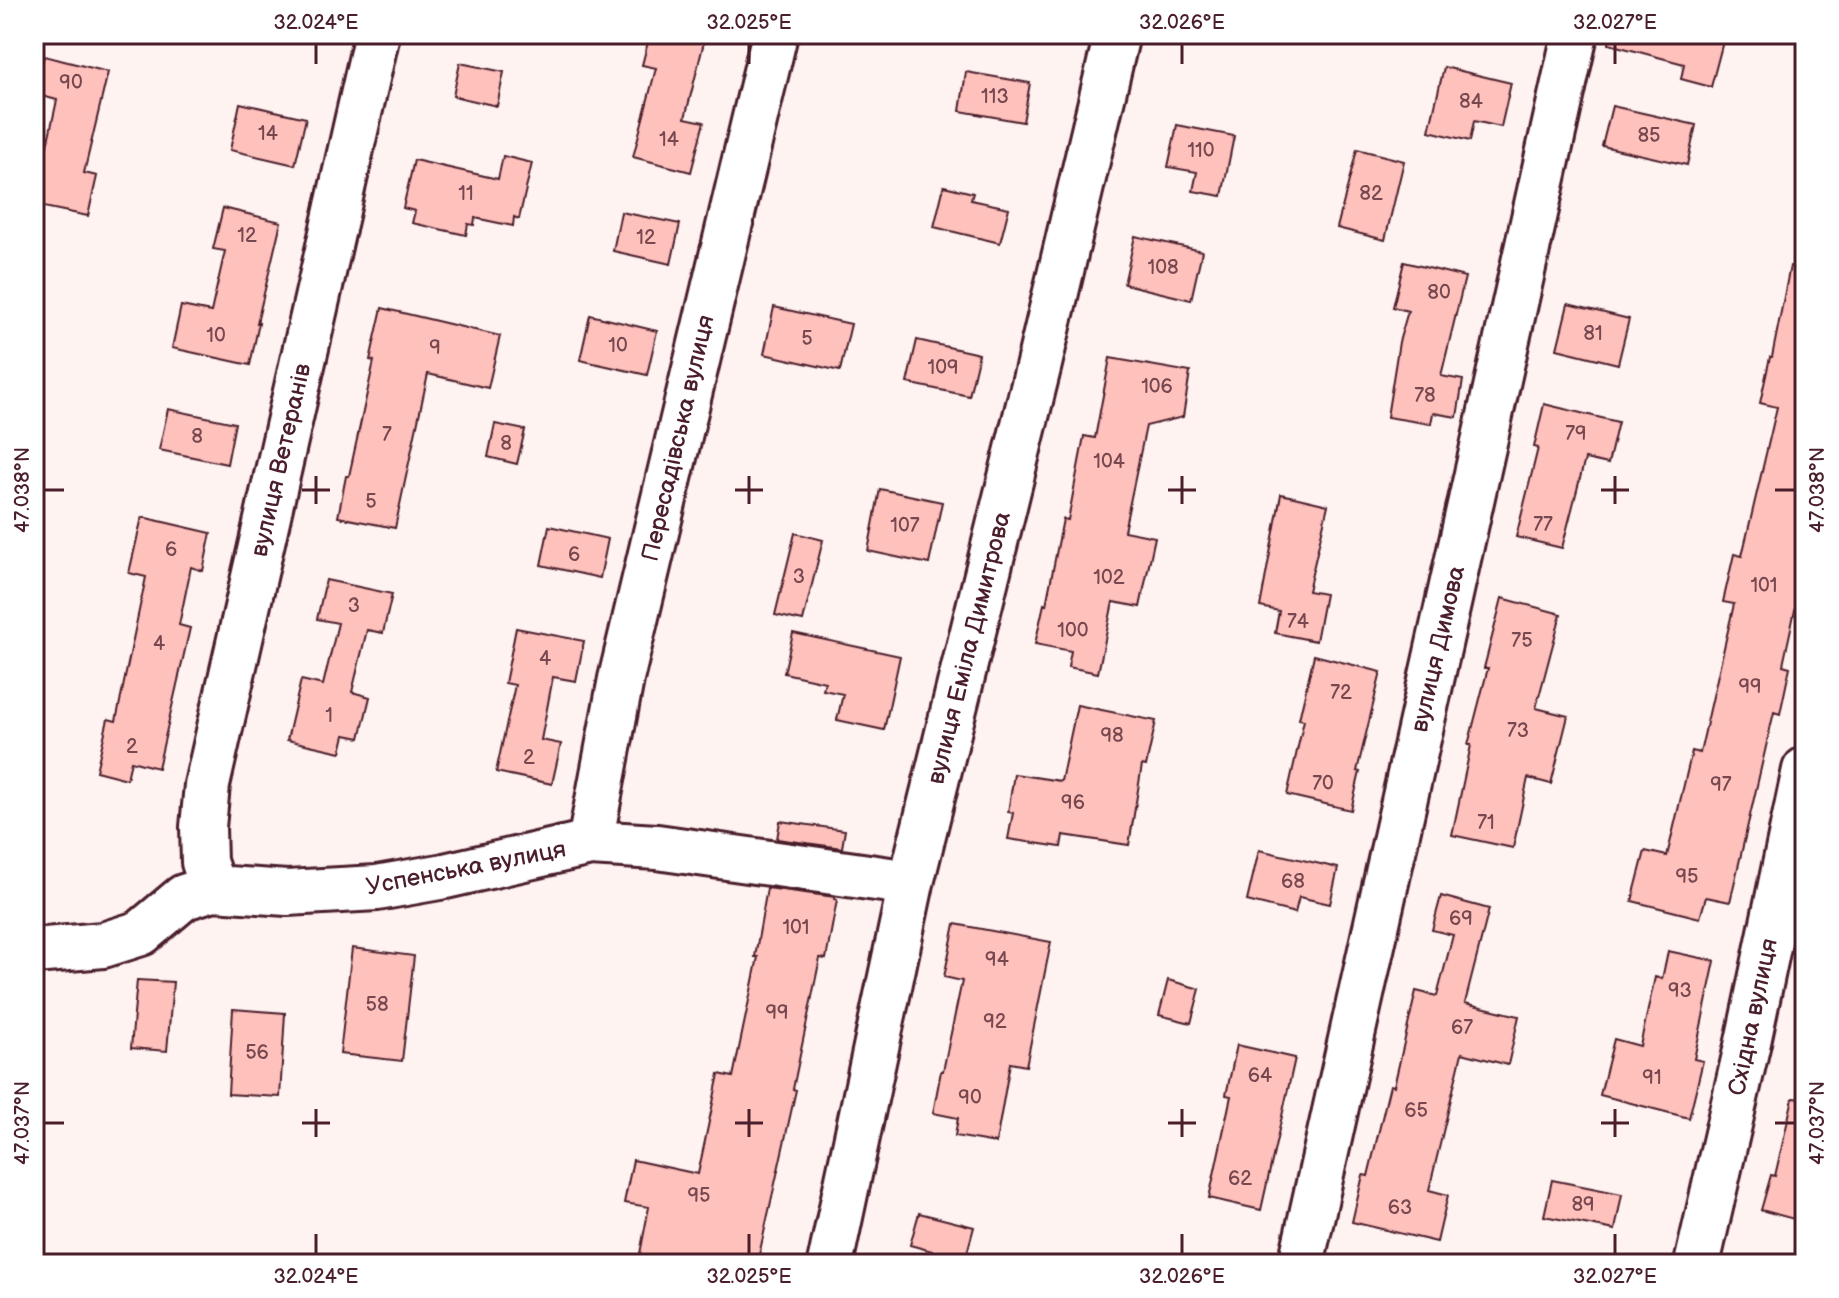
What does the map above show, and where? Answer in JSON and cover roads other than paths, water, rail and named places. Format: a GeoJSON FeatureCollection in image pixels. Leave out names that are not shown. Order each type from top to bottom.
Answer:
{"type":"FeatureCollection","features":[{"type":"Feature","properties":{"kind":"street","name":"вулиця Ветеранів"},"geometry":{"type":"LineString","coordinates":[[213,888],[204,862],[207,785],[377,34]]}},
{"type":"Feature","properties":{"kind":"street","name":"Пересадівська вулиця"},"geometry":{"type":"LineString","coordinates":[[590,843],[621,679],[775,34]]}},
{"type":"Feature","properties":{"kind":"street","name":"вулиця Еміла Димитрова"},"geometry":{"type":"LineString","coordinates":[[830,1264],[911,883],[1117,34]]}},
{"type":"Feature","properties":{"kind":"street","name":"вулиця Димова"},"geometry":{"type":"LineString","coordinates":[[1301,1264],[1575,34]]}},
{"type":"Feature","properties":{"kind":"street","name":"Східна вулиця"},"geometry":{"type":"LineString","coordinates":[[1697,1264],[1748,1042],[1805,770]]}},
{"type":"Feature","properties":{"kind":"street","name":"Успенська вулиця"},"geometry":{"type":"LineString","coordinates":[[34,951],[103,945],[141,933],[184,897],[213,888],[287,893],[377,888],[590,843],[657,847],[911,883]]}}]}
